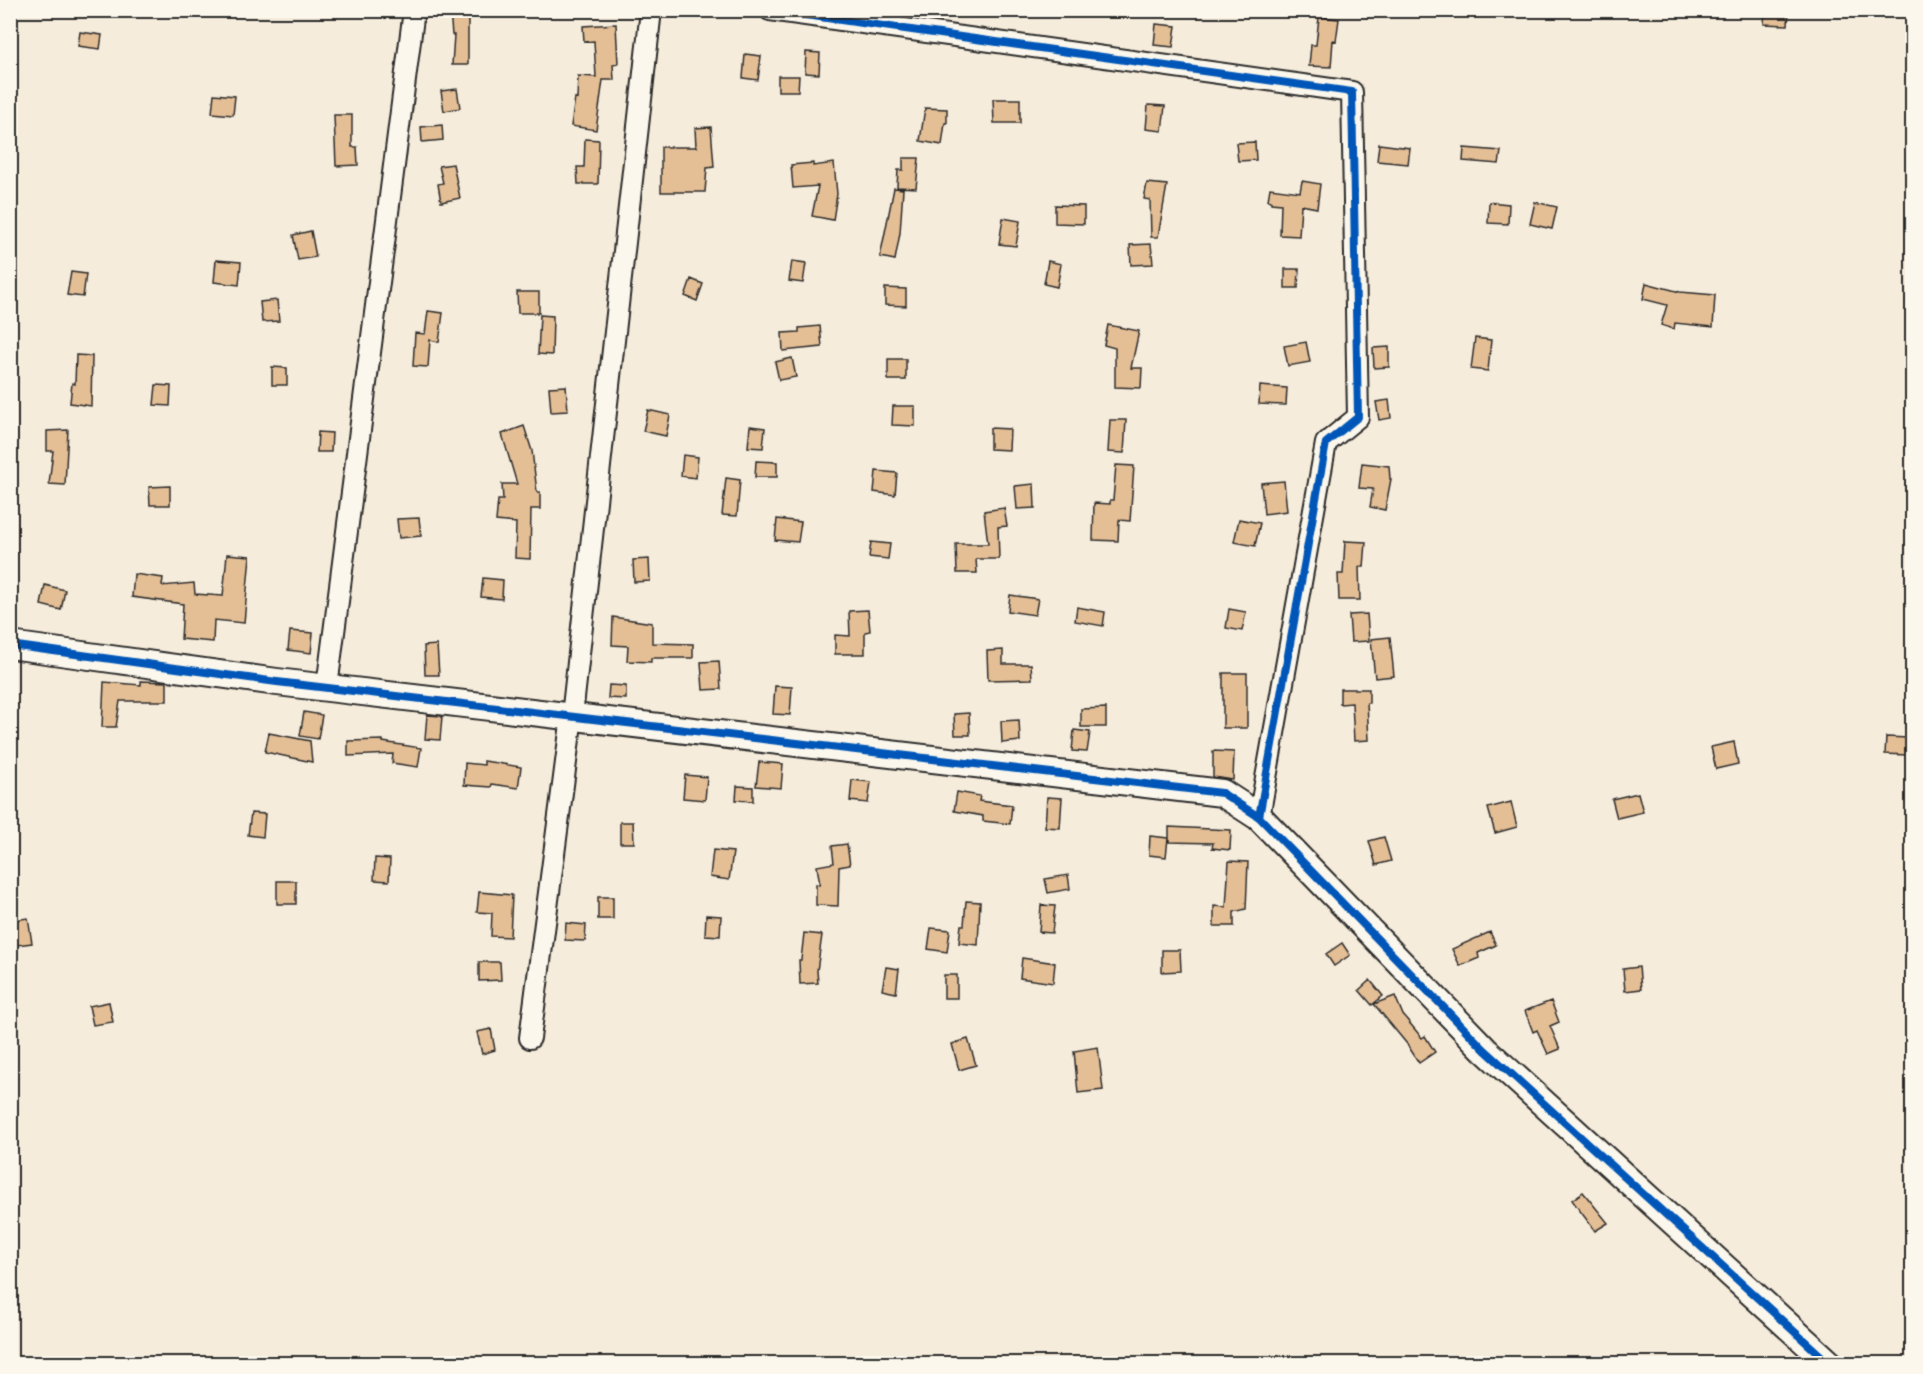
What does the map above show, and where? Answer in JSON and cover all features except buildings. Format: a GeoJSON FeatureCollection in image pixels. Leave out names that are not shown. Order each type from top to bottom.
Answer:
{"type":"FeatureCollection","features":[{"type":"Feature","properties":{"kind":"street"},"geometry":{"type":"LineString","coordinates":[[327,687],[414,10]]}},
{"type":"Feature","properties":{"kind":"street"},"geometry":{"type":"LineString","coordinates":[[530,1038],[572,716],[651,10]]}},
{"type":"Feature","properties":{"kind":"street"},"geometry":{"type":"LineString","coordinates":[[770,10],[1352,92],[1358,417],[1326,443],[1259,817]]}},
{"type":"Feature","properties":{"kind":"street"},"geometry":{"type":"LineString","coordinates":[[10,645],[327,687],[1222,793],[1259,817],[1485,1050],[1830,1364]]}},
{"type":"Feature","properties":{"kind":"cycle path"},"geometry":{"type":"LineString","coordinates":[[770,10],[1352,92],[1358,417],[1326,443],[1259,817]]}},
{"type":"Feature","properties":{"kind":"cycle path"},"geometry":{"type":"LineString","coordinates":[[10,645],[277,682],[1222,793],[1259,817],[1485,1050],[1830,1364]]}}]}
